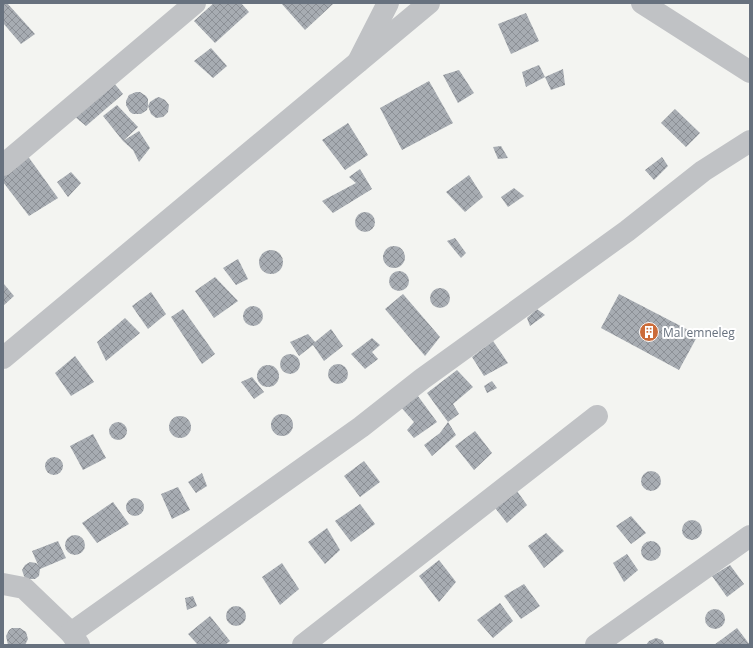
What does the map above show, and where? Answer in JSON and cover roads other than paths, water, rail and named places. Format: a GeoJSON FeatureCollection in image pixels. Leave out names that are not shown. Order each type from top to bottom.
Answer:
{"type":"FeatureCollection","features":[{"type":"Feature","properties":{"kind":"street"},"geometry":{"type":"LineString","coordinates":[[3,165],[195,3]]}},
{"type":"Feature","properties":{"kind":"street"},"geometry":{"type":"LineString","coordinates":[[358,62],[388,3]]}},
{"type":"Feature","properties":{"kind":"street"},"geometry":{"type":"LineString","coordinates":[[3,358],[429,3]]}},
{"type":"Feature","properties":{"kind":"street"},"geometry":{"type":"LineString","coordinates":[[642,3],[750,72]]}},
{"type":"Feature","properties":{"kind":"street"},"geometry":{"type":"LineString","coordinates":[[3,584],[24,588],[75,639],[361,427],[422,379],[627,231],[703,171],[750,141]]}},
{"type":"Feature","properties":{"kind":"street"},"geometry":{"type":"LineString","coordinates":[[303,645],[597,416]]}},
{"type":"Feature","properties":{"kind":"street"},"geometry":{"type":"LineString","coordinates":[[596,645],[750,536]]}},
{"type":"Feature","properties":{"kind":"place","name":"Mal emneleg"},"geometry":{"type":"Point","coordinates":[649,332]}}]}
